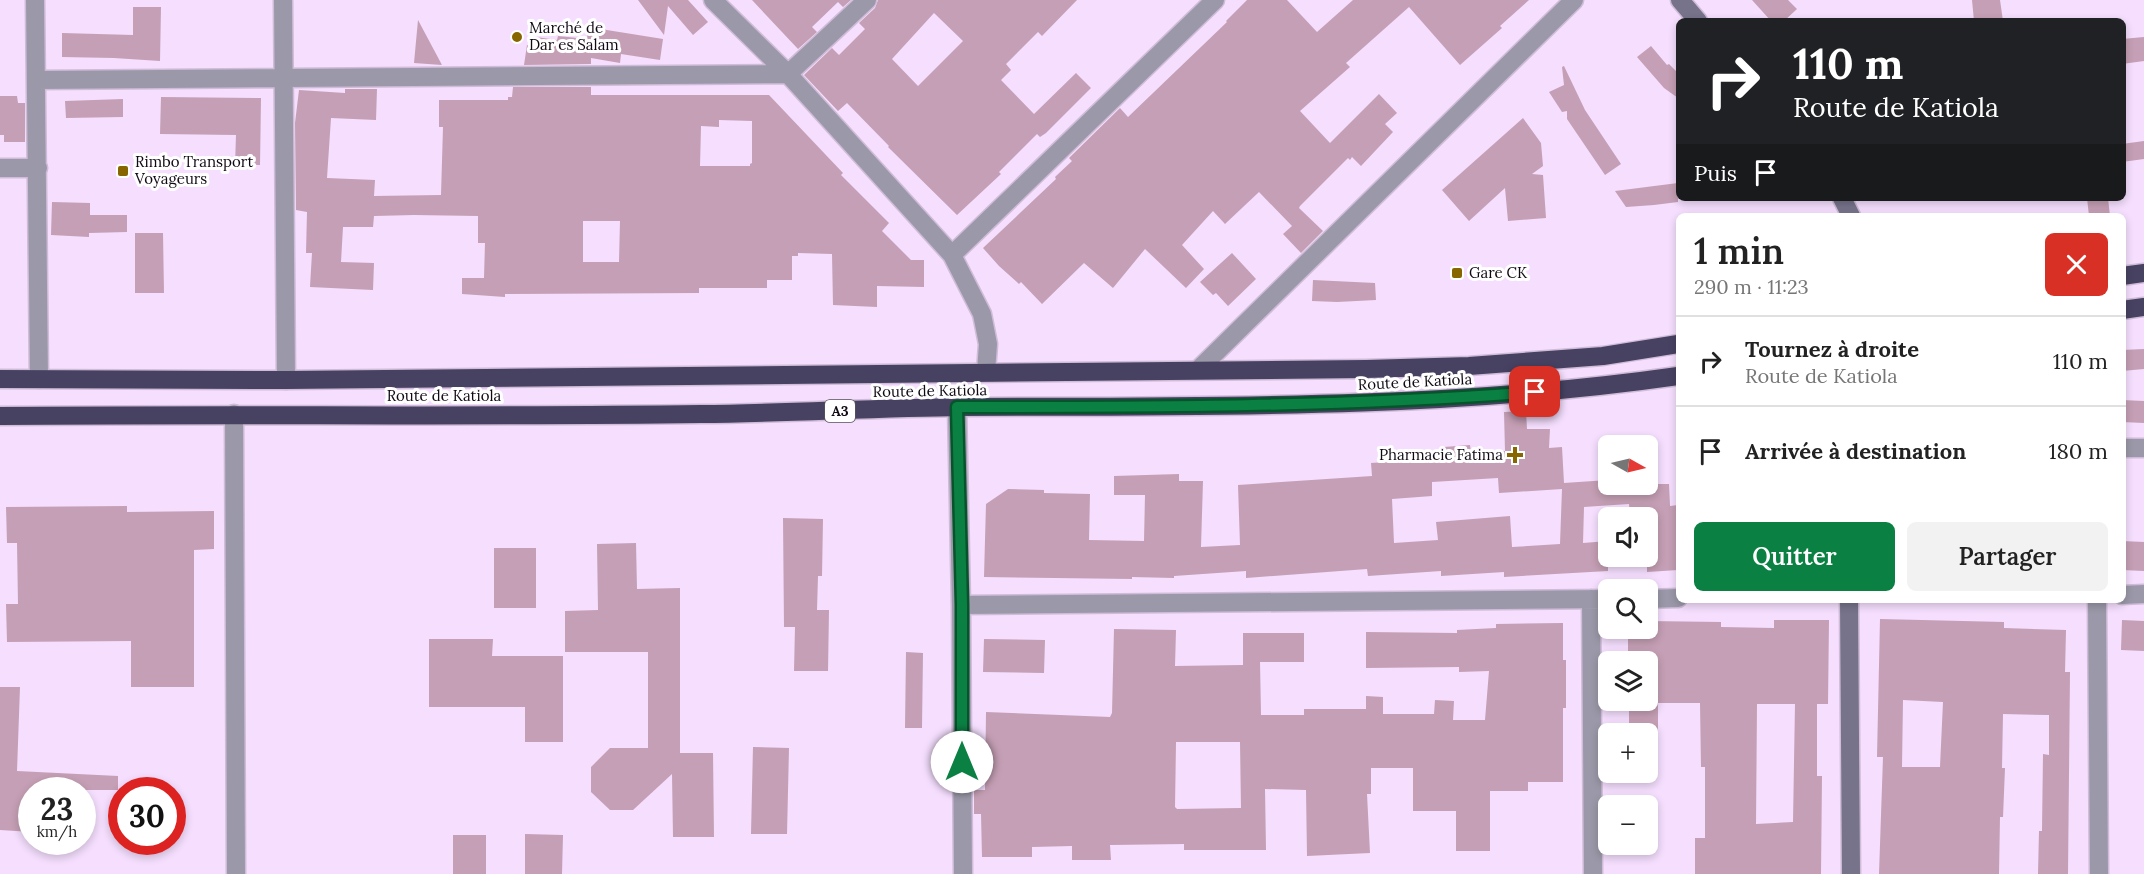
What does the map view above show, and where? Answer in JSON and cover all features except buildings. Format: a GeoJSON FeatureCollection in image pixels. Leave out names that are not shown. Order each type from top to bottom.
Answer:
{"type":"FeatureCollection","features":[{"type":"Feature","properties":{"kind":"highway"},"geometry":{"type":"LineString","coordinates":[[2126,275],[2144,273]]}},
{"type":"Feature","properties":{"kind":"highway"},"geometry":{"type":"LineString","coordinates":[[2126,309],[2144,307]]}},
{"type":"Feature","properties":{"kind":"highway","name":"Route de Katiola"},"geometry":{"type":"LineString","coordinates":[[0,379],[286,380],[1469,366],[1603,356],[1676,344]]}},
{"type":"Feature","properties":{"kind":"highway","name":"Route de Katiola"},"geometry":{"type":"LineString","coordinates":[[0,416],[701,414],[957,407],[1203,407],[1381,402],[1604,387],[1676,376]]}},
{"type":"Feature","properties":{"kind":"street"},"geometry":{"type":"LineString","coordinates":[[35,0],[39,379]]}},
{"type":"Feature","properties":{"kind":"street"},"geometry":{"type":"LineString","coordinates":[[283,0],[286,380]]}},
{"type":"Feature","properties":{"kind":"street"},"geometry":{"type":"LineString","coordinates":[[713,0],[788,74],[952,255],[982,314],[988,344],[986,372]]}},
{"type":"Feature","properties":{"kind":"street"},"geometry":{"type":"LineString","coordinates":[[37,80],[788,74],[867,0]]}},
{"type":"Feature","properties":{"kind":"street"},"geometry":{"type":"LineString","coordinates":[[952,255],[1215,0]]}},
{"type":"Feature","properties":{"kind":"street"},"geometry":{"type":"LineString","coordinates":[[1198,370],[1574,0]]}},
{"type":"Feature","properties":{"kind":"street"},"geometry":{"type":"LineString","coordinates":[[1680,0],[1695,18]]}},
{"type":"Feature","properties":{"kind":"street"},"geometry":{"type":"LineString","coordinates":[[0,168],[38,168]]}},
{"type":"Feature","properties":{"kind":"street"},"geometry":{"type":"LineString","coordinates":[[957,407],[962,605],[963,874]]}},
{"type":"Feature","properties":{"kind":"street"},"geometry":{"type":"LineString","coordinates":[[234,414],[237,874]]}},
{"type":"Feature","properties":{"kind":"street"},"geometry":{"type":"LineString","coordinates":[[2126,448],[2144,448]]}},
{"type":"Feature","properties":{"kind":"street"},"geometry":{"type":"LineString","coordinates":[[2126,595],[2144,594]]}},
{"type":"Feature","properties":{"kind":"street"},"geometry":{"type":"LineString","coordinates":[[1658,599],[1676,598]]}},
{"type":"Feature","properties":{"kind":"street"},"geometry":{"type":"LineString","coordinates":[[962,605],[1598,599]]}},
{"type":"Feature","properties":{"kind":"street"},"geometry":{"type":"LineString","coordinates":[[1849,603],[1851,874]]}},
{"type":"Feature","properties":{"kind":"street"},"geometry":{"type":"LineString","coordinates":[[2097,603],[2099,874]]}},
{"type":"Feature","properties":{"kind":"street"},"geometry":{"type":"LineString","coordinates":[[1593,874],[1598,639]]}},
{"type":"Feature","properties":{"kind":"place","name":"Marché de Dar es Salam"},"geometry":{"type":"Point","coordinates":[517,37]}},
{"type":"Feature","properties":{"kind":"place","name":"Rimbo Transport Voyageurs"},"geometry":{"type":"Point","coordinates":[123,171]}},
{"type":"Feature","properties":{"kind":"place","name":"Gare CK"},"geometry":{"type":"Point","coordinates":[1457,273]}},
{"type":"Feature","properties":{"kind":"place","name":"Pharmacie Fatima"},"geometry":{"type":"Point","coordinates":[1515,455]}},
{"type":"Feature","properties":{"kind":"route"},"geometry":{"type":"LineString","coordinates":[[962,762],[962,605],[957,407],[1203,407],[1370,402],[1535,392]]}}]}
